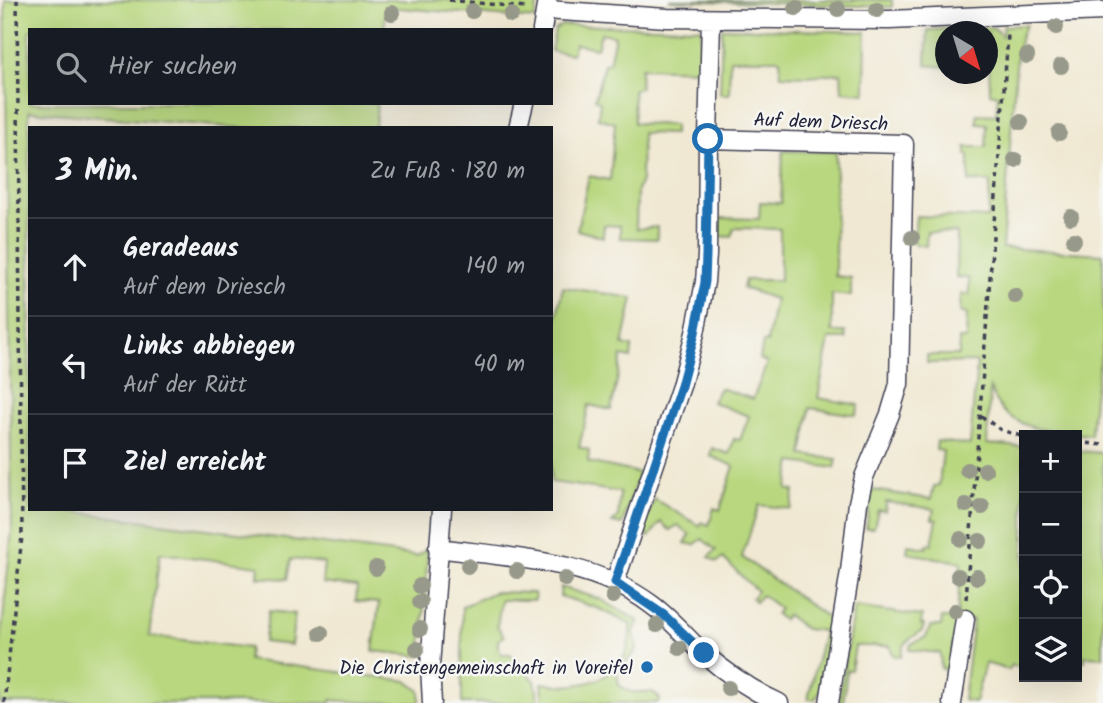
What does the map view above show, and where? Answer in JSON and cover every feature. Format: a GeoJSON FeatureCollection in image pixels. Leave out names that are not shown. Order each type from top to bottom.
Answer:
{"type":"FeatureCollection","features":[{"type":"Feature","properties":{"kind":"street"},"geometry":{"type":"LineString","coordinates":[[541,28],[547,5],[667,18],[711,19],[901,20],[1103,11]]}},
{"type":"Feature","properties":{"kind":"street"},"geometry":{"type":"LineString","coordinates":[[615,582],[681,386],[698,320],[706,255],[711,19]]}},
{"type":"Feature","properties":{"kind":"street"},"geometry":{"type":"LineString","coordinates":[[518,126],[524,105]]}},
{"type":"Feature","properties":{"kind":"street","name":"Auf dem Driesch"},"geometry":{"type":"LineString","coordinates":[[708,139],[904,145],[899,384],[890,414],[864,477],[858,503],[829,703]]}},
{"type":"Feature","properties":{"kind":"street"},"geometry":{"type":"LineString","coordinates":[[432,703],[430,666],[442,511]]}},
{"type":"Feature","properties":{"kind":"street"},"geometry":{"type":"LineString","coordinates":[[438,548],[572,567],[615,582],[664,615],[727,673],[779,703]]}},
{"type":"Feature","properties":{"kind":"street"},"geometry":{"type":"LineString","coordinates":[[953,703],[965,619]]}},
{"type":"Feature","properties":{"kind":"path"},"geometry":{"type":"LineString","coordinates":[[4,703],[22,536],[17,0]]}},
{"type":"Feature","properties":{"kind":"path"},"geometry":{"type":"LineString","coordinates":[[449,0],[547,5]]}},
{"type":"Feature","properties":{"kind":"path"},"geometry":{"type":"LineString","coordinates":[[965,619],[1009,16]]}},
{"type":"Feature","properties":{"kind":"path"},"geometry":{"type":"LineString","coordinates":[[981,415],[1001,430],[1019,435]]}},
{"type":"Feature","properties":{"kind":"path"},"geometry":{"type":"LineString","coordinates":[[1082,443],[1103,445]]}},
{"type":"Feature","properties":{"kind":"green space"},"geometry":{"type":"Polygon","coordinates":[[[5,0],[538,0],[535,19],[386,7],[384,28],[28,28],[28,105],[377,105],[375,126],[217,126],[29,111],[28,511],[68,511],[417,556],[428,548],[421,656],[373,651],[379,603],[356,601],[357,587],[322,583],[324,563],[291,559],[287,579],[258,577],[259,566],[160,553],[149,636],[249,648],[248,660],[407,681],[420,691],[420,703],[331,700],[331,703],[0,703],[0,649],[12,529],[5,0]]]}},
{"type":"Feature","properties":{"kind":"green space"},"geometry":{"type":"Polygon","coordinates":[[[669,0],[892,0],[892,7],[669,0]]]}},
{"type":"Feature","properties":{"kind":"green space"},"geometry":{"type":"Polygon","coordinates":[[[562,25],[701,28],[700,70],[641,68],[640,88],[633,90],[634,123],[674,125],[674,134],[642,133],[636,229],[657,227],[657,239],[620,238],[620,226],[604,225],[603,237],[577,230],[589,176],[610,180],[615,123],[598,118],[600,102],[595,99],[604,64],[609,63],[615,36],[601,33],[597,48],[575,44],[572,54],[553,51],[555,30],[562,25]]]}},
{"type":"Feature","properties":{"kind":"green space"},"geometry":{"type":"Polygon","coordinates":[[[1026,25],[1017,54],[1002,248],[1103,254],[1103,342],[1091,435],[1082,434],[1082,430],[1046,430],[1027,426],[1006,413],[997,403],[990,388],[987,444],[1019,447],[1019,667],[1011,665],[1009,670],[985,663],[975,702],[963,700],[973,620],[957,619],[948,671],[941,668],[940,653],[909,650],[911,644],[926,637],[931,626],[941,626],[942,618],[957,618],[961,562],[907,553],[908,545],[926,548],[928,544],[932,544],[937,520],[932,519],[934,509],[886,502],[885,511],[878,510],[874,528],[866,528],[872,490],[931,499],[934,486],[939,485],[943,451],[936,450],[937,441],[970,445],[977,362],[927,363],[927,355],[959,355],[959,339],[966,339],[967,314],[960,312],[961,294],[969,295],[969,278],[956,278],[957,233],[927,232],[926,246],[914,244],[916,216],[988,218],[990,182],[969,182],[969,155],[966,155],[966,147],[986,147],[987,124],[977,123],[977,114],[996,115],[998,95],[990,93],[990,84],[998,84],[998,32],[1002,36],[1003,26],[1026,25]]]}},
{"type":"Feature","properties":{"kind":"green space"},"geometry":{"type":"Polygon","coordinates":[[[722,28],[866,32],[865,93],[842,91],[841,73],[781,75],[780,59],[730,59],[729,94],[720,94],[722,28]]]}},
{"type":"Feature","properties":{"kind":"green space"},"geometry":{"type":"Polygon","coordinates":[[[928,30],[935,30],[935,66],[926,65],[928,30]]]}},
{"type":"Feature","properties":{"kind":"green space"},"geometry":{"type":"Polygon","coordinates":[[[783,151],[836,152],[835,276],[851,278],[851,296],[832,294],[832,332],[845,332],[846,339],[829,339],[818,398],[859,405],[856,415],[810,408],[802,455],[837,459],[835,468],[792,462],[787,489],[794,491],[791,509],[759,505],[742,557],[831,620],[822,688],[815,699],[808,699],[824,631],[805,629],[787,615],[783,620],[776,614],[780,609],[762,595],[755,602],[752,598],[757,591],[723,558],[717,562],[709,557],[716,550],[702,539],[694,545],[685,543],[690,535],[678,525],[670,530],[661,522],[649,537],[643,531],[654,499],[700,526],[701,522],[709,525],[714,508],[720,510],[734,466],[710,456],[712,448],[729,454],[734,439],[740,440],[749,416],[712,402],[720,388],[753,399],[767,363],[760,359],[763,342],[767,343],[775,299],[743,288],[745,280],[780,280],[780,229],[734,228],[732,237],[717,236],[717,218],[759,219],[760,202],[781,203],[783,151]]]}},
{"type":"Feature","properties":{"kind":"green space"},"geometry":{"type":"Polygon","coordinates":[[[563,287],[633,298],[623,345],[632,347],[631,358],[622,356],[611,410],[589,405],[579,447],[589,450],[588,462],[639,473],[622,525],[612,523],[618,518],[620,492],[553,482],[553,333],[563,287]]]}},
{"type":"Feature","properties":{"kind":"green space"},"geometry":{"type":"Polygon","coordinates":[[[1082,451],[1103,453],[1103,657],[1085,656],[1085,661],[1082,661],[1082,451]]]}},
{"type":"Feature","properties":{"kind":"green space"},"geometry":{"type":"Polygon","coordinates":[[[561,587],[600,599],[638,621],[634,632],[637,650],[617,673],[619,685],[630,692],[653,692],[660,699],[657,703],[544,703],[542,683],[575,685],[604,676],[615,668],[624,656],[629,642],[630,624],[600,609],[560,596],[561,587]]]}},
{"type":"Feature","properties":{"kind":"green space"},"geometry":{"type":"Polygon","coordinates":[[[494,592],[534,593],[535,600],[501,600],[497,626],[504,636],[498,640],[501,654],[510,654],[535,681],[539,703],[462,703],[462,607],[494,592]]]}},
{"type":"Feature","properties":{"kind":"green space"},"geometry":{"type":"Polygon","coordinates":[[[854,607],[922,616],[921,625],[924,625],[922,631],[905,644],[901,657],[893,655],[890,646],[855,646],[851,670],[847,670],[843,703],[838,703],[854,607]]]}},
{"type":"Feature","properties":{"kind":"green space"},"geometry":{"type":"Polygon","coordinates":[[[269,611],[295,614],[291,645],[264,642],[269,611]]]}},
{"type":"Feature","properties":{"kind":"place","name":"Die Christengemeinschaft in Voreifel"},"geometry":{"type":"Point","coordinates":[647,667]}},
{"type":"Feature","properties":{"kind":"route"},"geometry":{"type":"LineString","coordinates":[[704,653],[651,604],[615,582],[681,386],[701,308],[705,282],[708,139]]}}]}
